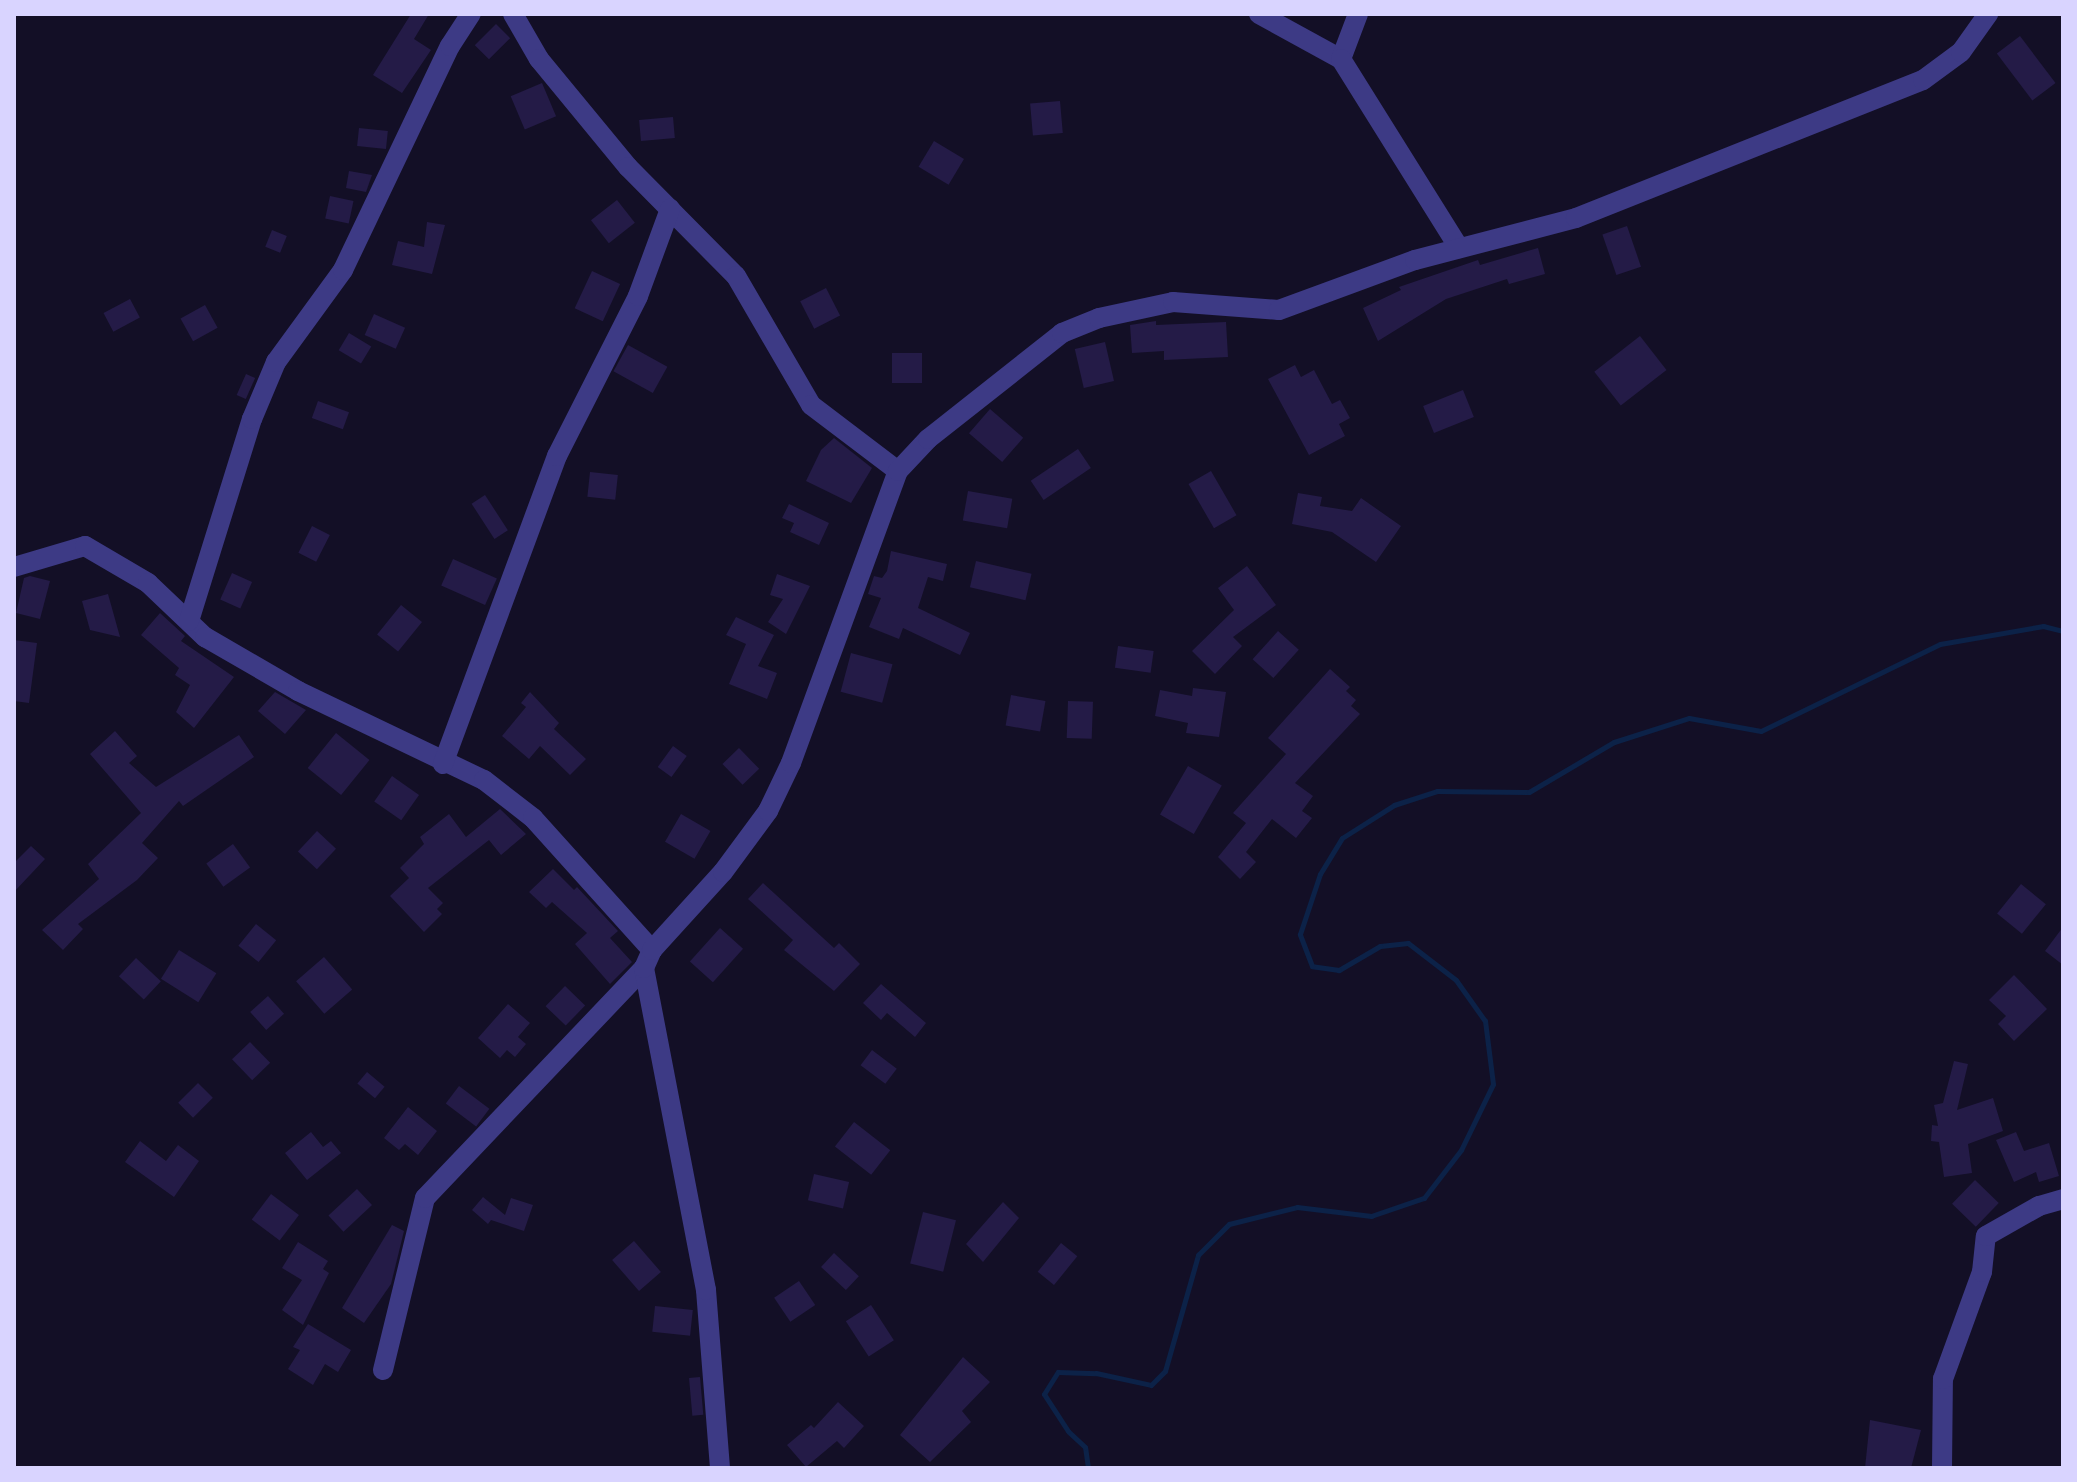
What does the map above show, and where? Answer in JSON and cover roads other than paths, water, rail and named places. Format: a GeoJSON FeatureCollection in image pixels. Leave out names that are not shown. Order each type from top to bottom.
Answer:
{"type":"FeatureCollection","features":[{"type":"Feature","properties":{"kind":"street"},"geometry":{"type":"LineString","coordinates":[[189,621],[252,419],[276,362],[343,270],[450,46],[471,14]]}},
{"type":"Feature","properties":{"kind":"street"},"geometry":{"type":"LineString","coordinates":[[513,14],[539,59],[628,167],[736,276],[811,405],[898,471]]}},
{"type":"Feature","properties":{"kind":"street"},"geometry":{"type":"LineString","coordinates":[[1259,14],[1341,59],[1459,248]]}},
{"type":"Feature","properties":{"kind":"street"},"geometry":{"type":"LineString","coordinates":[[1341,59],[1358,14]]}},
{"type":"Feature","properties":{"kind":"street"},"geometry":{"type":"LineString","coordinates":[[383,1370],[425,1198],[648,959],[723,872],[768,811],[791,763],[898,471],[928,439],[1062,333],[1099,318],[1173,302],[1279,310],[1459,248],[1634,197],[1923,80],[1961,52],[1988,14]]}},
{"type":"Feature","properties":{"kind":"street"},"geometry":{"type":"LineString","coordinates":[[443,764],[557,456],[638,296],[670,209]]}},
{"type":"Feature","properties":{"kind":"street"},"geometry":{"type":"LineString","coordinates":[[14,567],[85,546],[148,583],[205,637],[298,691],[443,764],[484,780],[533,818],[648,959],[706,1290],[720,1468]]}},
{"type":"Feature","properties":{"kind":"street"},"geometry":{"type":"LineString","coordinates":[[1942,1468],[1943,1379],[1982,1272],[1986,1236],[2039,1206],[2063,1199]]}},
{"type":"Feature","properties":{"kind":"waterway"},"geometry":{"type":"LineString","coordinates":[[1088,1468],[1085,1447],[1068,1431],[1044,1394],[1058,1372],[1096,1373],[1151,1385],[1165,1371],[1198,1255],[1229,1224],[1297,1207],[1371,1216],[1424,1198],[1461,1150],[1493,1084],[1485,1021],[1456,980],[1408,943],[1380,946],[1339,970],[1312,966],[1300,934],[1320,874],[1342,838],[1394,805],[1437,791],[1529,792],[1614,742],[1689,718],[1761,731],[1940,644],[2043,626],[2063,631]]}}]}
